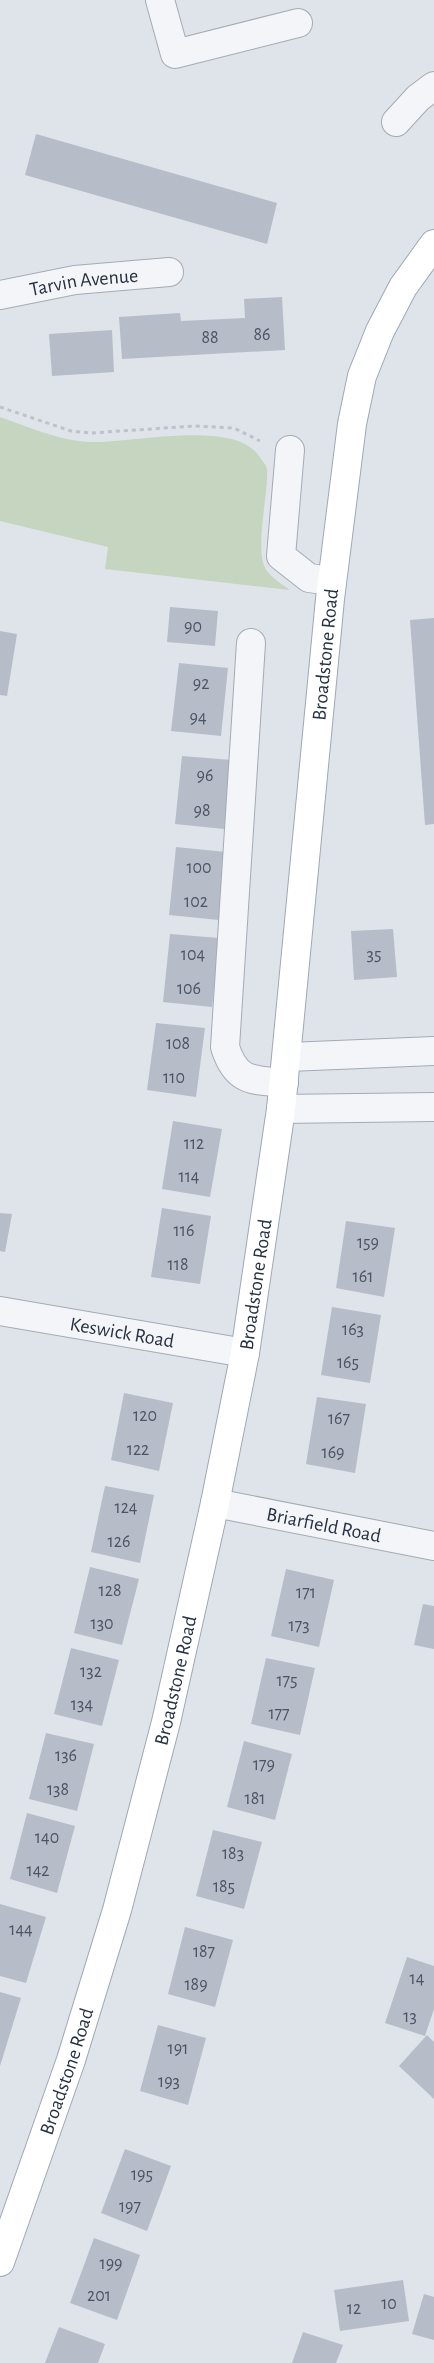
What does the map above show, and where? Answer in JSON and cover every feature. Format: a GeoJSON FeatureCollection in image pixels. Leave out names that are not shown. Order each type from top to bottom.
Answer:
{"type":"FeatureCollection","features":[{"type":"Feature","properties":{"kind":"main road","name":"Broadstone Road"},"geometry":{"type":"LineString","coordinates":[[0,2262],[72,2060],[117,1910],[166,1722],[215,1503],[244,1353],[288,1057],[332,581],[352,424],[362,376],[380,331],[403,287],[434,244]]}},
{"type":"Feature","properties":{"kind":"street"},"geometry":{"type":"LineString","coordinates":[[160,0],[175,54],[298,23]]}},
{"type":"Feature","properties":{"kind":"street"},"geometry":{"type":"LineString","coordinates":[[396,122],[418,98],[434,86]]}},
{"type":"Feature","properties":{"kind":"street","name":"Tarvin Avenue"},"geometry":{"type":"LineString","coordinates":[[0,295],[75,280],[170,272]]}},
{"type":"Feature","properties":{"kind":"street"},"geometry":{"type":"LineString","coordinates":[[278,449],[281,556],[309,578],[332,581]]}},
{"type":"Feature","properties":{"kind":"street"},"geometry":{"type":"LineString","coordinates":[[251,643],[225,1047],[231,1065],[240,1074],[283,1096],[434,1107]]}},
{"type":"Feature","properties":{"kind":"street"},"geometry":{"type":"LineString","coordinates":[[288,1057],[434,1051]]}},
{"type":"Feature","properties":{"kind":"street","name":"Keswick Road"},"geometry":{"type":"LineString","coordinates":[[0,1311],[244,1353]]}},
{"type":"Feature","properties":{"kind":"street","name":"Briarfield Road"},"geometry":{"type":"LineString","coordinates":[[215,1503],[434,1546]]}},
{"type":"Feature","properties":{"kind":"path"},"geometry":{"type":"LineString","coordinates":[[0,407],[71,431],[92,433],[194,426],[234,428],[278,449]]}},
{"type":"Feature","properties":{"kind":"green space"},"geometry":{"type":"Polygon","coordinates":[[[0,417],[43,432],[77,441],[106,442],[205,435],[228,438],[246,445],[259,456],[267,469],[261,537],[263,562],[269,574],[290,590],[105,569],[108,547],[0,521],[0,417]]]}},
{"type":"Feature","properties":{"kind":"building"},"geometry":{"type":"Polygon","coordinates":[[[36,134],[277,203],[267,244],[25,175],[36,134]]]}},
{"type":"Feature","properties":{"kind":"building"},"geometry":{"type":"Polygon","coordinates":[[[282,297],[285,350],[122,359],[119,317],[180,313],[181,321],[245,318],[244,299],[282,297]]]}},
{"type":"Feature","properties":{"kind":"building"},"geometry":{"type":"Polygon","coordinates":[[[112,330],[114,372],[52,376],[49,334],[112,330]]]}},
{"type":"Feature","properties":{"kind":"building"},"geometry":{"type":"Polygon","coordinates":[[[170,607],[218,611],[215,646],[167,642],[170,607]]]}},
{"type":"Feature","properties":{"kind":"building"},"geometry":{"type":"Polygon","coordinates":[[[434,618],[434,824],[425,825],[410,620],[434,618]]]}},
{"type":"Feature","properties":{"kind":"building"},"geometry":{"type":"Polygon","coordinates":[[[0,631],[17,634],[7,696],[0,695],[0,631]]]}},
{"type":"Feature","properties":{"kind":"building"},"geometry":{"type":"Polygon","coordinates":[[[179,663],[228,668],[221,736],[171,731],[179,663]]]}},
{"type":"Feature","properties":{"kind":"building"},"geometry":{"type":"Polygon","coordinates":[[[182,756],[232,760],[224,829],[175,824],[182,756]]]}},
{"type":"Feature","properties":{"kind":"building"},"geometry":{"type":"Polygon","coordinates":[[[176,847],[226,852],[219,920],[169,915],[176,847]]]}},
{"type":"Feature","properties":{"kind":"building"},"geometry":{"type":"Polygon","coordinates":[[[393,929],[397,977],[354,980],[351,931],[393,929]]]}},
{"type":"Feature","properties":{"kind":"building"},"geometry":{"type":"Polygon","coordinates":[[[170,934],[219,938],[212,1007],[163,1002],[170,934]]]}},
{"type":"Feature","properties":{"kind":"building"},"geometry":{"type":"Polygon","coordinates":[[[156,1023],[205,1028],[196,1097],[147,1090],[156,1023]]]}},
{"type":"Feature","properties":{"kind":"building"},"geometry":{"type":"Polygon","coordinates":[[[173,1121],[222,1129],[210,1197],[162,1189],[173,1121]]]}},
{"type":"Feature","properties":{"kind":"building"},"geometry":{"type":"Polygon","coordinates":[[[162,1208],[211,1216],[200,1284],[151,1277],[162,1208]]]}},
{"type":"Feature","properties":{"kind":"building"},"geometry":{"type":"Polygon","coordinates":[[[0,1213],[12,1214],[5,1252],[0,1251],[0,1213]]]}},
{"type":"Feature","properties":{"kind":"building"},"geometry":{"type":"Polygon","coordinates":[[[346,1221],[395,1228],[384,1297],[336,1288],[346,1221]]]}},
{"type":"Feature","properties":{"kind":"building"},"geometry":{"type":"Polygon","coordinates":[[[332,1307],[381,1315],[370,1383],[321,1375],[332,1307]]]}},
{"type":"Feature","properties":{"kind":"building"},"geometry":{"type":"Polygon","coordinates":[[[124,1393],[173,1403],[159,1471],[111,1460],[124,1393]]]}},
{"type":"Feature","properties":{"kind":"building"},"geometry":{"type":"Polygon","coordinates":[[[317,1397],[366,1404],[355,1473],[306,1464],[317,1397]]]}},
{"type":"Feature","properties":{"kind":"building"},"geometry":{"type":"Polygon","coordinates":[[[105,1486],[154,1495],[140,1563],[91,1552],[105,1486]]]}},
{"type":"Feature","properties":{"kind":"building"},"geometry":{"type":"Polygon","coordinates":[[[90,1567],[139,1579],[122,1645],[74,1633],[90,1567]]]}},
{"type":"Feature","properties":{"kind":"building"},"geometry":{"type":"Polygon","coordinates":[[[286,1569],[334,1580],[319,1647],[271,1636],[286,1569]]]}},
{"type":"Feature","properties":{"kind":"building"},"geometry":{"type":"Polygon","coordinates":[[[423,1604],[434,1606],[434,1649],[414,1645],[423,1604]]]}},
{"type":"Feature","properties":{"kind":"building"},"geometry":{"type":"Polygon","coordinates":[[[71,1648],[119,1660],[102,1726],[54,1714],[71,1648]]]}},
{"type":"Feature","properties":{"kind":"building"},"geometry":{"type":"Polygon","coordinates":[[[266,1658],[315,1668],[300,1735],[251,1724],[266,1658]]]}},
{"type":"Feature","properties":{"kind":"building"},"geometry":{"type":"Polygon","coordinates":[[[46,1733],[94,1744],[77,1811],[29,1799],[46,1733]]]}},
{"type":"Feature","properties":{"kind":"building"},"geometry":{"type":"Polygon","coordinates":[[[244,1741],[292,1754],[275,1820],[227,1807],[244,1741]]]}},
{"type":"Feature","properties":{"kind":"building"},"geometry":{"type":"Polygon","coordinates":[[[27,1813],[75,1826],[57,1893],[10,1879],[27,1813]]]}},
{"type":"Feature","properties":{"kind":"building"},"geometry":{"type":"Polygon","coordinates":[[[213,1830],[262,1842],[244,1909],[196,1896],[213,1830]]]}},
{"type":"Feature","properties":{"kind":"building"},"geometry":{"type":"Polygon","coordinates":[[[0,1904],[46,1917],[26,1983],[0,1976],[0,1904]]]}},
{"type":"Feature","properties":{"kind":"building"},"geometry":{"type":"Polygon","coordinates":[[[185,1927],[233,1940],[215,2007],[168,1994],[185,1927]]]}},
{"type":"Feature","properties":{"kind":"building"},"geometry":{"type":"Polygon","coordinates":[[[407,1957],[434,1966],[434,2009],[425,2036],[385,2023],[407,1957]]]}},
{"type":"Feature","properties":{"kind":"building"},"geometry":{"type":"Polygon","coordinates":[[[0,1992],[21,1998],[0,2066],[0,1992]]]}},
{"type":"Feature","properties":{"kind":"building"},"geometry":{"type":"Polygon","coordinates":[[[158,2025],[206,2038],[188,2105],[140,2091],[158,2025]]]}},
{"type":"Feature","properties":{"kind":"building"},"geometry":{"type":"Polygon","coordinates":[[[427,2035],[434,2042],[434,2099],[399,2066],[427,2035]]]}},
{"type":"Feature","properties":{"kind":"building"},"geometry":{"type":"Polygon","coordinates":[[[125,2149],[171,2166],[147,2231],[101,2213],[125,2149]]]}},
{"type":"Feature","properties":{"kind":"building"},"geometry":{"type":"Polygon","coordinates":[[[94,2238],[140,2255],[117,2320],[70,2303],[94,2238]]]}},
{"type":"Feature","properties":{"kind":"building"},"geometry":{"type":"Polygon","coordinates":[[[403,2280],[409,2321],[340,2331],[334,2290],[403,2280]]]}},
{"type":"Feature","properties":{"kind":"building"},"geometry":{"type":"Polygon","coordinates":[[[424,2294],[434,2297],[434,2340],[412,2334],[424,2294]]]}},
{"type":"Feature","properties":{"kind":"building"},"geometry":{"type":"Polygon","coordinates":[[[59,2327],[105,2344],[98,2363],[45,2363],[59,2327]]]}},
{"type":"Feature","properties":{"kind":"building"},"geometry":{"type":"Polygon","coordinates":[[[303,2332],[343,2345],[336,2363],[292,2363],[303,2332]]]}}]}
